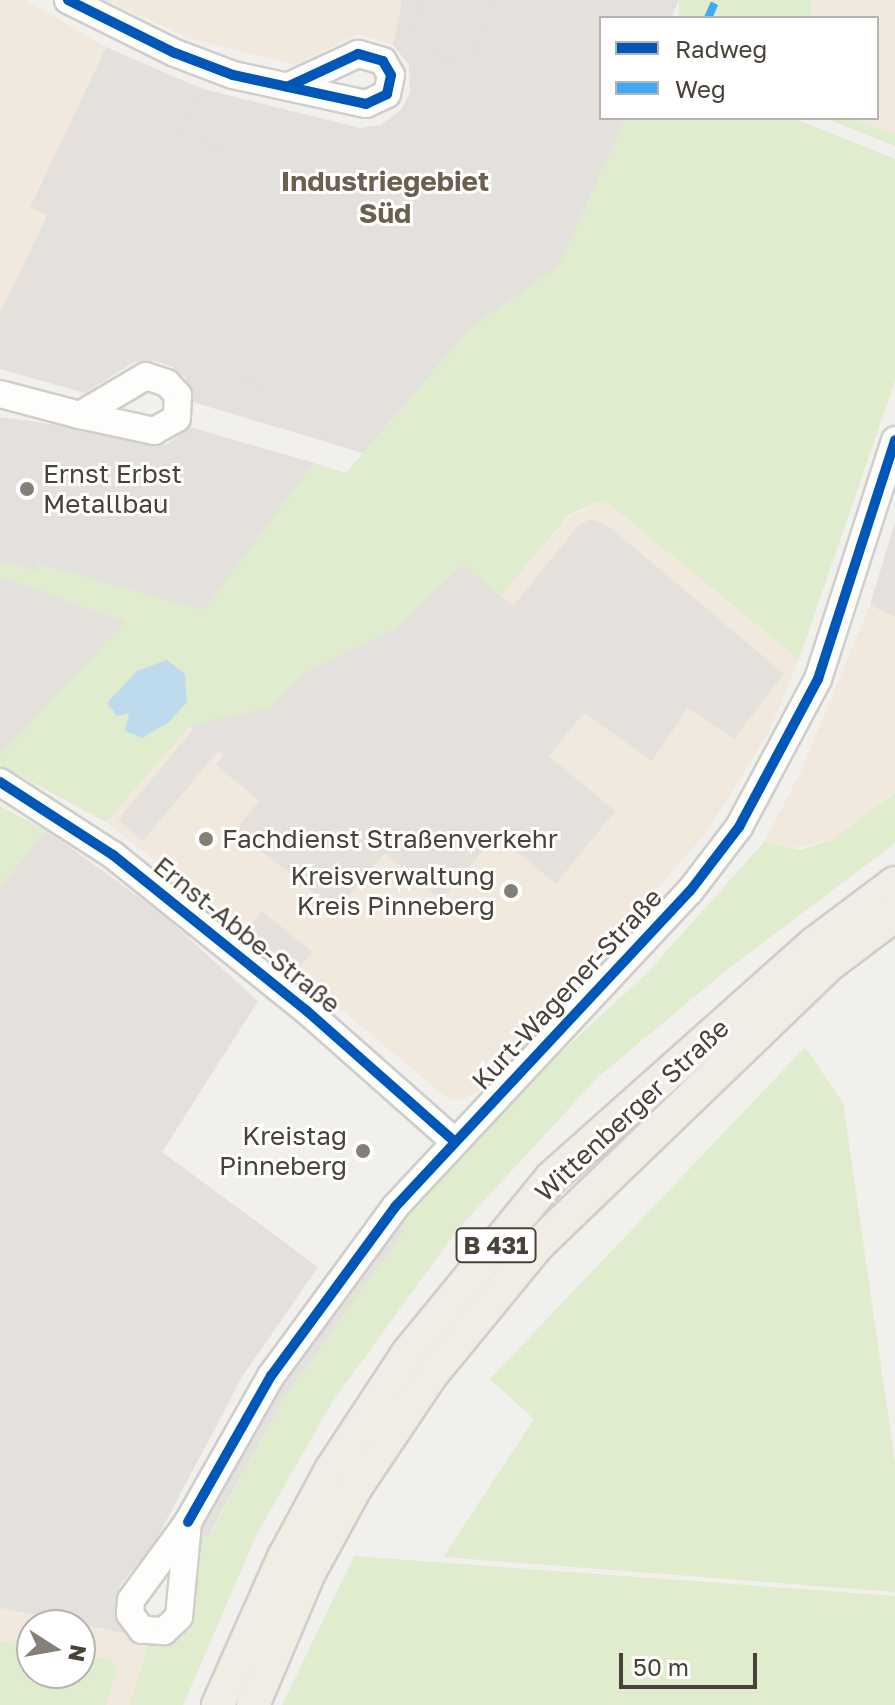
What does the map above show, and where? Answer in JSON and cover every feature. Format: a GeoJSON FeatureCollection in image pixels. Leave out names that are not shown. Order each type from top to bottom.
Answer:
{"type":"FeatureCollection","features":[{"type":"Feature","properties":{"kind":"main road","name":"Wittenberger Straße"},"geometry":{"type":"LineString","coordinates":[[218,1705],[284,1557],[331,1470],[408,1353],[542,1189],[815,943],[895,883]]}},
{"type":"Feature","properties":{"kind":"main road","name":"Wittenberger Straße"},"geometry":{"type":"LineString","coordinates":[[253,1705],[310,1571],[356,1487],[432,1374],[538,1245],[830,964],[895,915]]}},
{"type":"Feature","properties":{"kind":"street"},"geometry":{"type":"LineString","coordinates":[[68,0],[195,62],[287,87]]}},
{"type":"Feature","properties":{"kind":"street"},"geometry":{"type":"LineString","coordinates":[[0,394],[80,415]]}},
{"type":"Feature","properties":{"kind":"street","name":"Kurt-Wagener-Straße"},"geometry":{"type":"LineString","coordinates":[[188,1522],[241,1422],[301,1331],[395,1207],[453,1140],[670,912],[739,827],[818,679],[895,440]]}},
{"type":"Feature","properties":{"kind":"street","name":"Ernst-Abbe-Straße"},"geometry":{"type":"LineString","coordinates":[[0,782],[113,855],[307,1011],[453,1140]]}},
{"type":"Feature","properties":{"kind":"shaded area"},"geometry":{"type":"Polygon","coordinates":[[[0,0],[26,0],[106,47],[30,206],[47,214],[0,313],[0,0]]]}},
{"type":"Feature","properties":{"kind":"shaded area"},"geometry":{"type":"Polygon","coordinates":[[[106,0],[402,0],[393,45],[357,34],[296,65],[191,39],[106,0]]]}},
{"type":"Feature","properties":{"kind":"shaded area"},"geometry":{"type":"Polygon","coordinates":[[[402,0],[679,0],[672,16],[599,16],[599,120],[625,120],[559,266],[469,330],[363,453],[193,402],[186,378],[173,367],[155,361],[134,362],[85,393],[0,369],[0,313],[47,215],[30,207],[106,47],[203,89],[360,128],[380,125],[401,110],[410,92],[409,65],[393,45],[402,0]]]}},
{"type":"Feature","properties":{"kind":"shaded area"},"geometry":{"type":"Polygon","coordinates":[[[425,0],[497,0],[468,66],[425,49],[411,31],[425,0]]]}},
{"type":"Feature","properties":{"kind":"shaded area"},"geometry":{"type":"Polygon","coordinates":[[[811,0],[895,0],[895,135],[856,120],[879,120],[879,16],[803,16],[811,0]]]}},
{"type":"Feature","properties":{"kind":"shaded area"},"geometry":{"type":"Polygon","coordinates":[[[203,89],[270,107],[252,155],[180,138],[203,89]]]}},
{"type":"Feature","properties":{"kind":"shaded area"},"geometry":{"type":"Polygon","coordinates":[[[185,327],[243,346],[233,376],[271,389],[282,401],[328,415],[322,440],[193,402],[186,378],[173,367],[185,327]]]}},
{"type":"Feature","properties":{"kind":"shaded area"},"geometry":{"type":"Polygon","coordinates":[[[0,417],[81,428],[147,445],[168,444],[190,427],[314,463],[204,611],[39,564],[36,572],[0,561],[0,417]]]}},
{"type":"Feature","properties":{"kind":"shaded area"},"geometry":{"type":"Polygon","coordinates":[[[597,502],[609,504],[799,659],[768,734],[706,833],[479,1092],[463,1100],[448,1099],[296,971],[106,822],[191,725],[501,596],[568,518],[597,502]]]}},
{"type":"Feature","properties":{"kind":"shaded area"},"geometry":{"type":"Polygon","coordinates":[[[590,519],[610,527],[784,674],[734,739],[688,708],[652,761],[584,713],[549,756],[615,811],[556,884],[496,835],[441,900],[385,853],[336,910],[235,830],[259,801],[216,765],[224,755],[219,750],[143,841],[118,820],[193,729],[191,725],[272,707],[306,672],[395,629],[463,564],[513,606],[578,526],[590,519]]]}},
{"type":"Feature","properties":{"kind":"shaded area"},"geometry":{"type":"Polygon","coordinates":[[[895,522],[895,793],[832,840],[782,850],[764,842],[801,771],[870,605],[895,522]]]}},
{"type":"Feature","properties":{"kind":"shaded area"},"geometry":{"type":"Polygon","coordinates":[[[895,522],[895,617],[870,605],[895,522]]]}},
{"type":"Feature","properties":{"kind":"shaded area"},"geometry":{"type":"Polygon","coordinates":[[[0,576],[126,622],[0,755],[0,576]]]}},
{"type":"Feature","properties":{"kind":"shaded area"},"geometry":{"type":"Polygon","coordinates":[[[46,830],[161,913],[258,1001],[162,1152],[318,1267],[242,1377],[155,1542],[120,1586],[115,1611],[128,1634],[96,1628],[96,1609],[16,1611],[0,1608],[0,888],[46,830]]]}},
{"type":"Feature","properties":{"kind":"shaded area"},"geometry":{"type":"Polygon","coordinates":[[[262,911],[313,952],[297,971],[246,930],[262,911]]]}},
{"type":"Feature","properties":{"kind":"shaded area"},"geometry":{"type":"Polygon","coordinates":[[[395,1221],[405,1230],[284,1398],[208,1537],[196,1531],[272,1391],[395,1221]]]}},
{"type":"Feature","properties":{"kind":"shaded area"},"geometry":{"type":"Polygon","coordinates":[[[0,1608],[16,1611],[16,1689],[96,1689],[96,1628],[128,1634],[149,1644],[129,1705],[0,1705],[0,1608]]]}},
{"type":"Feature","properties":{"kind":"green space"},"geometry":{"type":"Polygon","coordinates":[[[679,0],[811,0],[811,16],[679,16],[679,0]]]}},
{"type":"Feature","properties":{"kind":"green space"},"geometry":{"type":"Polygon","coordinates":[[[625,120],[798,120],[895,159],[895,381],[799,659],[609,504],[597,502],[569,515],[501,596],[463,564],[395,629],[307,672],[272,707],[191,725],[106,822],[0,765],[0,755],[125,622],[0,576],[0,561],[35,572],[38,564],[204,610],[314,463],[346,473],[469,330],[559,266],[625,120]]]}},
{"type":"Feature","properties":{"kind":"green space"},"geometry":{"type":"Polygon","coordinates":[[[830,120],[856,120],[895,135],[895,146],[830,120]]]}},
{"type":"Feature","properties":{"kind":"green space"},"geometry":{"type":"Polygon","coordinates":[[[895,793],[895,843],[723,973],[598,1077],[458,1229],[333,1401],[257,1534],[183,1705],[129,1705],[149,1644],[173,1643],[194,1626],[196,1531],[209,1537],[284,1398],[405,1230],[395,1221],[462,1144],[648,972],[764,842],[800,850],[832,840],[895,793]]]}},
{"type":"Feature","properties":{"kind":"green space"},"geometry":{"type":"Polygon","coordinates":[[[0,806],[46,830],[0,888],[0,806]]]}},
{"type":"Feature","properties":{"kind":"green space"},"geometry":{"type":"Polygon","coordinates":[[[805,1047],[843,1103],[895,1462],[895,1592],[443,1557],[534,1419],[490,1379],[805,1047]]]}},
{"type":"Feature","properties":{"kind":"green space"},"geometry":{"type":"Polygon","coordinates":[[[354,1556],[895,1596],[895,1705],[282,1705],[354,1556]]]}},
{"type":"Feature","properties":{"kind":"green space"},"geometry":{"type":"Polygon","coordinates":[[[0,1641],[16,1644],[16,1689],[96,1689],[96,1657],[110,1659],[117,1670],[106,1705],[0,1705],[0,1641]]]}},
{"type":"Feature","properties":{"kind":"water"},"geometry":{"type":"Polygon","coordinates":[[[167,660],[185,674],[187,702],[169,722],[142,738],[125,731],[129,713],[117,716],[107,703],[137,671],[167,660]]]}},
{"type":"Feature","properties":{"kind":"marked path"},"geometry":{"type":"LineString","coordinates":[[709,16],[716,0]]}},
{"type":"Feature","properties":{"kind":"cycle path"},"geometry":{"type":"LineString","coordinates":[[68,0],[175,53],[233,75],[366,104],[387,94],[391,75],[383,61],[358,54],[287,87]]}},
{"type":"Feature","properties":{"kind":"cycle path"},"geometry":{"type":"LineString","coordinates":[[188,1522],[271,1376],[395,1207],[690,891],[739,827],[818,679],[895,440]]}},
{"type":"Feature","properties":{"kind":"cycle path"},"geometry":{"type":"LineString","coordinates":[[0,782],[113,855],[307,1011],[453,1140]]}},
{"type":"Feature","properties":{"kind":"place","name":"Ernst Erbst Metallbau"},"geometry":{"type":"Point","coordinates":[27,489]}},
{"type":"Feature","properties":{"kind":"place","name":"Fachdienst Straßenverkehr"},"geometry":{"type":"Point","coordinates":[206,839]}},
{"type":"Feature","properties":{"kind":"place","name":"Kreisverwaltung Kreis Pinneberg"},"geometry":{"type":"Point","coordinates":[511,891]}},
{"type":"Feature","properties":{"kind":"place","name":"Kreistag Pinneberg"},"geometry":{"type":"Point","coordinates":[363,1151]}},
{"type":"Feature","properties":{"kind":"district","name":"Industriegebiet Süd"},"geometry":{"type":"Point","coordinates":[385,197]}}]}
